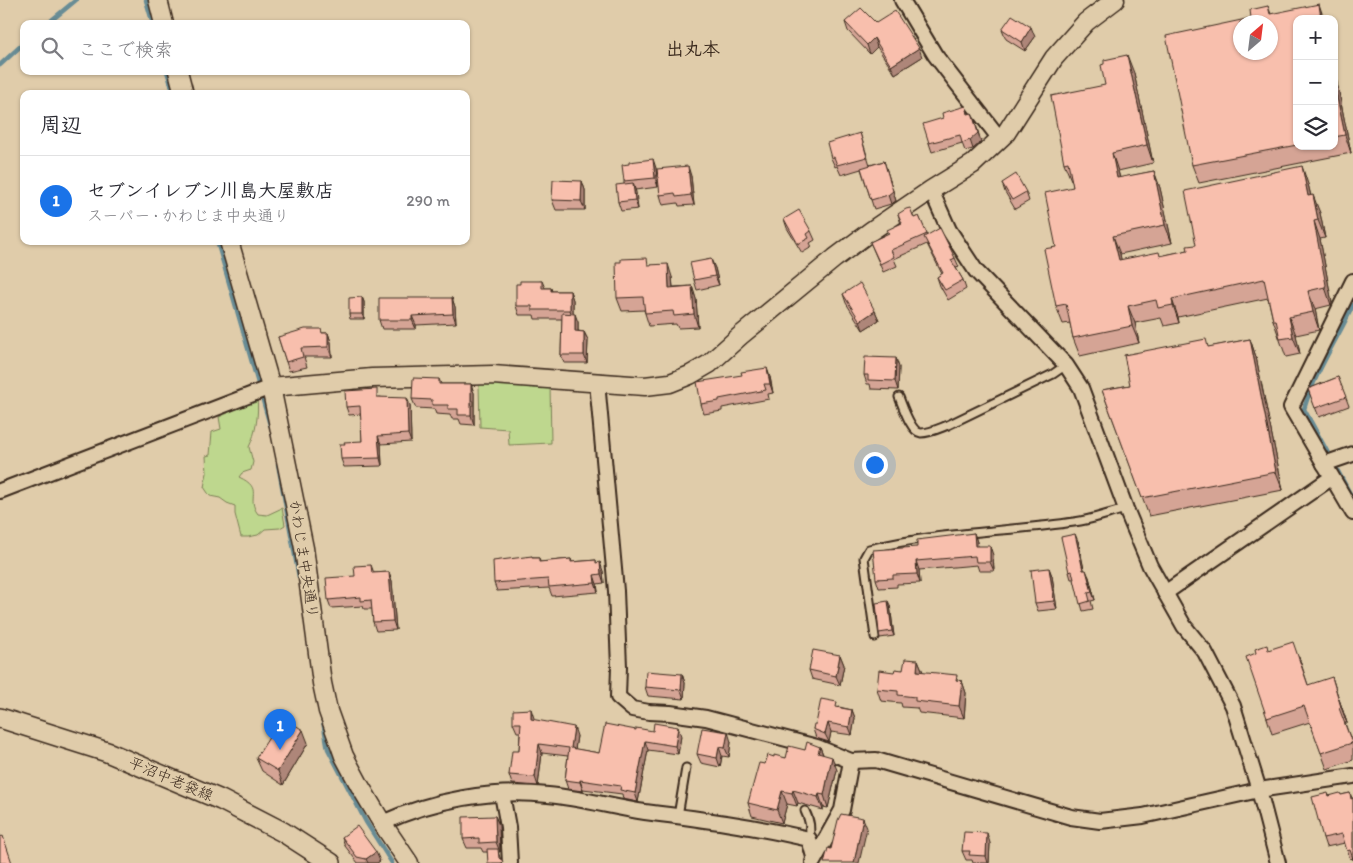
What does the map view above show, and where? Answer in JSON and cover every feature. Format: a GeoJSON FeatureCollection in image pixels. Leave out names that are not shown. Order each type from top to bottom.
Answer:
{"type":"FeatureCollection","features":[{"type":"Feature","properties":{"kind":"main road","name":"平沼中老袋線"},"geometry":{"type":"LineString","coordinates":[[0,718],[106,752],[221,800],[283,832],[330,863]]}},
{"type":"Feature","properties":{"kind":"street"},"geometry":{"type":"LineString","coordinates":[[158,0],[163,20]]}},
{"type":"Feature","properties":{"kind":"street"},"geometry":{"type":"LineString","coordinates":[[902,0],[935,55],[1000,139]]}},
{"type":"Feature","properties":{"kind":"street"},"geometry":{"type":"LineString","coordinates":[[0,491],[271,387],[372,378],[493,375],[645,386],[670,383],[690,375],[709,364],[834,258],[931,190],[973,164],[1006,133],[1054,58],[1086,22],[1115,0]]}},
{"type":"Feature","properties":{"kind":"street"},"geometry":{"type":"LineString","coordinates":[[179,75],[183,90]]}},
{"type":"Feature","properties":{"kind":"street"},"geometry":{"type":"LineString","coordinates":[[931,190],[949,230],[976,270],[1066,365],[1082,388],[1126,509],[1150,566],[1184,626],[1205,652],[1233,706],[1259,790],[1278,863]]}},
{"type":"Feature","properties":{"kind":"street","name":"かわじま中央通り"},"geometry":{"type":"LineString","coordinates":[[230,245],[271,387],[304,548],[322,683],[328,711],[344,756],[382,823],[408,863]]}},
{"type":"Feature","properties":{"kind":"street"},"geometry":{"type":"LineString","coordinates":[[1353,281],[1291,407],[1353,513]]}},
{"type":"Feature","properties":{"kind":"street"},"geometry":{"type":"LineString","coordinates":[[597,382],[616,591],[620,667],[618,697],[632,708],[649,712],[706,718],[817,747],[850,761],[876,760],[1071,817],[1100,821],[1143,816],[1259,790],[1353,776]]}},
{"type":"Feature","properties":{"kind":"street"},"geometry":{"type":"LineString","coordinates":[[1324,464],[1353,454]]}},
{"type":"Feature","properties":{"kind":"street"},"geometry":{"type":"LineString","coordinates":[[1165,593],[1331,478]]}},
{"type":"Feature","properties":{"kind":"street"},"geometry":{"type":"LineString","coordinates":[[813,860],[842,810],[850,761]]}},
{"type":"Feature","properties":{"kind":"street"},"geometry":{"type":"LineString","coordinates":[[382,823],[440,803],[468,798],[502,794],[546,795],[770,829],[809,839],[813,860]]}},
{"type":"Feature","properties":{"kind":"street"},"geometry":{"type":"LineString","coordinates":[[502,794],[508,827],[510,863]]}},
{"type":"Feature","properties":{"kind":"lane"},"geometry":{"type":"LineString","coordinates":[[899,397],[913,429],[921,433],[948,425],[1053,374],[1066,365]]}},
{"type":"Feature","properties":{"kind":"lane"},"geometry":{"type":"LineString","coordinates":[[875,637],[864,558],[869,549],[897,542],[955,534],[1076,522],[1126,509]]}},
{"type":"Feature","properties":{"kind":"lane"},"geometry":{"type":"LineString","coordinates":[[678,816],[686,768]]}},
{"type":"Feature","properties":{"kind":"lane"},"geometry":{"type":"LineString","coordinates":[[805,811],[811,829],[809,839]]}},
{"type":"Feature","properties":{"kind":"green space"},"geometry":{"type":"Polygon","coordinates":[[[479,384],[550,385],[551,443],[509,445],[508,429],[480,427],[479,384]]]}},
{"type":"Feature","properties":{"kind":"green space"},"geometry":{"type":"Polygon","coordinates":[[[257,398],[256,423],[249,447],[253,462],[251,470],[242,473],[239,477],[251,485],[253,489],[253,503],[258,514],[267,515],[282,508],[285,525],[280,528],[265,529],[258,535],[241,537],[235,514],[235,506],[220,498],[210,496],[204,487],[207,473],[206,456],[210,455],[212,432],[221,429],[219,417],[228,413],[226,407],[257,398]]]}},
{"type":"Feature","properties":{"kind":"building"},"geometry":{"type":"Polygon","coordinates":[[[1319,4],[1320,15],[1293,15],[1293,146],[1192,165],[1166,36],[1233,22],[1233,60],[1278,60],[1278,15],[1251,15],[1250,10],[1268,6],[1270,14],[1319,4]]]}},
{"type":"Feature","properties":{"kind":"building"},"geometry":{"type":"Polygon","coordinates":[[[861,8],[876,23],[895,11],[919,48],[891,66],[874,38],[867,45],[845,22],[861,8]]]}},
{"type":"Feature","properties":{"kind":"building"},"geometry":{"type":"Polygon","coordinates":[[[1012,15],[1031,27],[1022,42],[1002,29],[1012,15]]]}},
{"type":"Feature","properties":{"kind":"building"},"geometry":{"type":"Polygon","coordinates":[[[1127,55],[1147,145],[1112,153],[1117,178],[1154,171],[1165,225],[1113,236],[1119,260],[1159,252],[1160,256],[1188,250],[1187,246],[1196,245],[1185,191],[1302,166],[1308,196],[1313,195],[1318,220],[1314,221],[1326,285],[1325,287],[1308,291],[1313,312],[1289,317],[1293,337],[1280,339],[1276,320],[1273,320],[1264,279],[1172,299],[1173,305],[1158,308],[1156,300],[1128,306],[1132,326],[1073,338],[1066,304],[1056,306],[1044,249],[1056,247],[1045,193],[1073,187],[1068,162],[1064,163],[1051,96],[1105,85],[1101,65],[1104,64],[1104,60],[1127,55]]]}},
{"type":"Feature","properties":{"kind":"building"},"geometry":{"type":"Polygon","coordinates":[[[1338,102],[1345,135],[1338,136],[1338,102]]]}},
{"type":"Feature","properties":{"kind":"building"},"geometry":{"type":"Polygon","coordinates":[[[966,106],[968,114],[972,113],[978,133],[970,140],[962,143],[960,135],[929,143],[923,124],[943,118],[942,113],[966,106]]]}},
{"type":"Feature","properties":{"kind":"building"},"geometry":{"type":"Polygon","coordinates":[[[860,133],[867,157],[837,165],[834,157],[831,158],[827,143],[860,133]]]}},
{"type":"Feature","properties":{"kind":"building"},"geometry":{"type":"Polygon","coordinates":[[[653,159],[655,178],[624,181],[622,165],[629,164],[629,162],[653,159]]]}},
{"type":"Feature","properties":{"kind":"building"},"geometry":{"type":"Polygon","coordinates":[[[884,161],[893,191],[888,195],[871,200],[861,168],[884,161]]]}},
{"type":"Feature","properties":{"kind":"building"},"geometry":{"type":"Polygon","coordinates":[[[688,166],[691,195],[676,197],[675,193],[660,195],[657,169],[688,166]]]}},
{"type":"Feature","properties":{"kind":"building"},"geometry":{"type":"Polygon","coordinates":[[[1016,174],[1026,192],[1012,200],[1002,183],[1016,174]]]}},
{"type":"Feature","properties":{"kind":"building"},"geometry":{"type":"Polygon","coordinates":[[[553,180],[582,181],[581,201],[552,200],[553,180]]]}},
{"type":"Feature","properties":{"kind":"building"},"geometry":{"type":"Polygon","coordinates":[[[633,183],[635,200],[618,202],[616,185],[633,183]]]}},
{"type":"Feature","properties":{"kind":"building"},"geometry":{"type":"Polygon","coordinates":[[[910,208],[914,218],[919,216],[927,234],[891,250],[894,257],[880,264],[870,242],[889,233],[887,230],[902,223],[898,214],[910,208]]]}},
{"type":"Feature","properties":{"kind":"building"},"geometry":{"type":"Polygon","coordinates":[[[799,210],[811,231],[807,234],[809,238],[798,244],[784,219],[799,210]]]}},
{"type":"Feature","properties":{"kind":"building"},"geometry":{"type":"Polygon","coordinates":[[[940,228],[955,258],[951,260],[963,280],[945,290],[937,277],[943,273],[924,237],[940,228]]]}},
{"type":"Feature","properties":{"kind":"building"},"geometry":{"type":"Polygon","coordinates":[[[647,258],[648,265],[668,264],[669,288],[692,286],[694,314],[674,316],[673,311],[645,313],[643,297],[617,298],[616,262],[621,262],[621,259],[647,258]]]}},
{"type":"Feature","properties":{"kind":"building"},"geometry":{"type":"Polygon","coordinates":[[[711,259],[715,276],[694,280],[690,263],[711,259]]]}},
{"type":"Feature","properties":{"kind":"building"},"geometry":{"type":"Polygon","coordinates":[[[520,281],[542,281],[542,288],[551,288],[551,291],[570,291],[570,310],[532,310],[532,306],[516,306],[516,284],[520,284],[520,281]]]}},
{"type":"Feature","properties":{"kind":"building"},"geometry":{"type":"Polygon","coordinates":[[[860,283],[875,311],[860,321],[843,294],[860,283]]]}},
{"type":"Feature","properties":{"kind":"building"},"geometry":{"type":"Polygon","coordinates":[[[362,297],[362,314],[349,314],[349,298],[362,297]]]}},
{"type":"Feature","properties":{"kind":"building"},"geometry":{"type":"Polygon","coordinates":[[[379,298],[452,298],[453,314],[412,316],[412,320],[379,320],[379,298]]]}},
{"type":"Feature","properties":{"kind":"building"},"geometry":{"type":"Polygon","coordinates":[[[562,313],[575,314],[575,331],[584,332],[584,355],[561,355],[562,313]]]}},
{"type":"Feature","properties":{"kind":"building"},"geometry":{"type":"Polygon","coordinates":[[[305,329],[321,329],[322,333],[328,333],[328,347],[301,348],[303,357],[286,362],[278,337],[305,329]]]}},
{"type":"Feature","properties":{"kind":"building"},"geometry":{"type":"Polygon","coordinates":[[[1206,339],[1208,347],[1250,339],[1276,472],[1142,498],[1102,390],[1130,385],[1124,355],[1206,339]]]}},
{"type":"Feature","properties":{"kind":"building"},"geometry":{"type":"Polygon","coordinates":[[[865,357],[896,358],[895,381],[868,380],[868,375],[864,375],[865,357]]]}},
{"type":"Feature","properties":{"kind":"building"},"geometry":{"type":"Polygon","coordinates":[[[767,368],[770,384],[764,384],[766,390],[701,404],[697,382],[742,375],[741,372],[767,368]]]}},
{"type":"Feature","properties":{"kind":"building"},"geometry":{"type":"Polygon","coordinates":[[[1338,377],[1346,397],[1315,408],[1308,389],[1338,377]]]}},
{"type":"Feature","properties":{"kind":"building"},"geometry":{"type":"Polygon","coordinates":[[[413,378],[439,379],[439,384],[471,384],[471,415],[458,415],[458,409],[448,409],[448,405],[432,405],[432,400],[412,399],[413,378]]]}},
{"type":"Feature","properties":{"kind":"building"},"geometry":{"type":"Polygon","coordinates":[[[377,389],[377,397],[407,398],[408,434],[378,436],[380,458],[341,459],[340,444],[362,441],[360,406],[346,407],[345,391],[377,389]]]}},
{"type":"Feature","properties":{"kind":"building"},"geometry":{"type":"Polygon","coordinates":[[[974,533],[975,546],[990,546],[990,562],[976,562],[975,556],[916,561],[917,574],[893,575],[893,578],[876,579],[873,550],[917,547],[917,540],[974,533]]]}},
{"type":"Feature","properties":{"kind":"building"},"geometry":{"type":"Polygon","coordinates":[[[1075,534],[1083,570],[1086,570],[1092,592],[1088,593],[1090,601],[1080,604],[1072,571],[1069,572],[1061,537],[1075,534]]]}},
{"type":"Feature","properties":{"kind":"building"},"geometry":{"type":"Polygon","coordinates":[[[532,556],[532,558],[539,558],[539,562],[571,559],[571,562],[596,560],[596,563],[600,562],[601,574],[594,575],[595,583],[549,587],[548,579],[494,583],[493,561],[532,556]]]}},
{"type":"Feature","properties":{"kind":"building"},"geometry":{"type":"Polygon","coordinates":[[[371,565],[372,573],[389,572],[393,621],[373,622],[371,600],[361,601],[361,597],[328,600],[326,578],[355,576],[354,566],[371,565]]]}},
{"type":"Feature","properties":{"kind":"building"},"geometry":{"type":"Polygon","coordinates":[[[1049,568],[1054,601],[1035,603],[1031,570],[1049,568]]]}},
{"type":"Feature","properties":{"kind":"building"},"geometry":{"type":"Polygon","coordinates":[[[888,601],[892,631],[879,633],[876,603],[888,601]]]}},
{"type":"Feature","properties":{"kind":"building"},"geometry":{"type":"Polygon","coordinates":[[[1293,642],[1308,685],[1332,677],[1341,707],[1339,708],[1352,743],[1321,753],[1304,706],[1267,718],[1246,657],[1256,653],[1255,649],[1267,645],[1268,650],[1293,642]]]}},
{"type":"Feature","properties":{"kind":"building"},"geometry":{"type":"Polygon","coordinates":[[[813,650],[840,655],[836,676],[809,670],[813,650]]]}},
{"type":"Feature","properties":{"kind":"building"},"geometry":{"type":"Polygon","coordinates":[[[905,659],[918,660],[917,671],[957,675],[956,680],[962,681],[959,706],[915,701],[915,697],[898,695],[898,691],[877,689],[879,670],[894,672],[895,669],[903,670],[905,659]]]}},
{"type":"Feature","properties":{"kind":"building"},"geometry":{"type":"Polygon","coordinates":[[[646,671],[682,674],[681,690],[645,687],[646,671]]]}},
{"type":"Feature","properties":{"kind":"building"},"geometry":{"type":"Polygon","coordinates":[[[821,699],[837,702],[836,707],[852,710],[849,727],[828,723],[825,734],[813,729],[814,724],[816,724],[821,699]]]}},
{"type":"Feature","properties":{"kind":"building"},"geometry":{"type":"Polygon","coordinates":[[[531,709],[531,719],[574,727],[571,748],[599,753],[605,724],[653,731],[654,723],[678,727],[675,746],[645,741],[635,793],[620,790],[621,786],[580,780],[580,782],[565,780],[569,748],[539,744],[535,777],[509,775],[512,751],[519,751],[521,723],[513,723],[513,710],[531,709]]]}},
{"type":"Feature","properties":{"kind":"building"},"geometry":{"type":"Polygon","coordinates":[[[282,717],[303,730],[278,771],[256,758],[282,717]]]}},
{"type":"Feature","properties":{"kind":"building"},"geometry":{"type":"Polygon","coordinates":[[[702,728],[728,732],[725,748],[719,747],[717,758],[697,754],[702,728]]]}},
{"type":"Feature","properties":{"kind":"building"},"geometry":{"type":"Polygon","coordinates":[[[807,742],[820,747],[818,753],[832,757],[824,795],[819,794],[818,797],[793,790],[792,793],[782,791],[777,810],[748,803],[759,763],[765,764],[768,755],[786,758],[789,746],[805,750],[807,742]]]}},
{"type":"Feature","properties":{"kind":"building"},"geometry":{"type":"Polygon","coordinates":[[[1328,793],[1329,796],[1350,793],[1351,799],[1353,798],[1353,859],[1350,850],[1347,851],[1342,834],[1323,838],[1312,797],[1328,793]]]}},
{"type":"Feature","properties":{"kind":"building"},"geometry":{"type":"Polygon","coordinates":[[[841,814],[863,818],[854,863],[824,863],[828,848],[831,849],[841,814]]]}},
{"type":"Feature","properties":{"kind":"building"},"geometry":{"type":"Polygon","coordinates":[[[495,816],[496,842],[479,843],[479,838],[463,839],[463,817],[495,816]]]}},
{"type":"Feature","properties":{"kind":"building"},"geometry":{"type":"Polygon","coordinates":[[[357,826],[376,852],[366,859],[357,857],[342,837],[357,826]]]}},
{"type":"Feature","properties":{"kind":"building"},"geometry":{"type":"Polygon","coordinates":[[[964,832],[987,833],[986,856],[969,855],[970,851],[962,851],[964,832]]]}},
{"type":"Feature","properties":{"kind":"building"},"geometry":{"type":"Polygon","coordinates":[[[0,835],[1,837],[3,836],[12,863],[0,863],[0,835]]]}},
{"type":"Feature","properties":{"kind":"building"},"geometry":{"type":"Polygon","coordinates":[[[487,849],[498,849],[499,858],[503,861],[502,863],[488,863],[487,849]]]}},
{"type":"Feature","properties":{"kind":"waterway"},"geometry":{"type":"LineString","coordinates":[[52,20],[76,0]]}},
{"type":"Feature","properties":{"kind":"waterway"},"geometry":{"type":"LineString","coordinates":[[146,0],[152,20]]}},
{"type":"Feature","properties":{"kind":"waterway"},"geometry":{"type":"LineString","coordinates":[[0,65],[20,47]]}},
{"type":"Feature","properties":{"kind":"waterway"},"geometry":{"type":"LineString","coordinates":[[168,75],[173,90]]}},
{"type":"Feature","properties":{"kind":"waterway"},"geometry":{"type":"LineString","coordinates":[[218,245],[270,425]]}},
{"type":"Feature","properties":{"kind":"waterway"},"geometry":{"type":"LineString","coordinates":[[1353,305],[1320,369],[1304,409],[1353,499]]}},
{"type":"Feature","properties":{"kind":"waterway"},"geometry":{"type":"LineString","coordinates":[[278,464],[299,577]]}},
{"type":"Feature","properties":{"kind":"waterway"},"geometry":{"type":"LineString","coordinates":[[323,721],[328,749],[366,822],[392,863]]}},
{"type":"Feature","properties":{"kind":"place","name":"セブンイレブン川島大屋敷店"},"geometry":{"type":"Point","coordinates":[280,750]}},
{"type":"Feature","properties":{"kind":"district","name":"出丸本"},"geometry":{"type":"Point","coordinates":[693,49]}}]}
